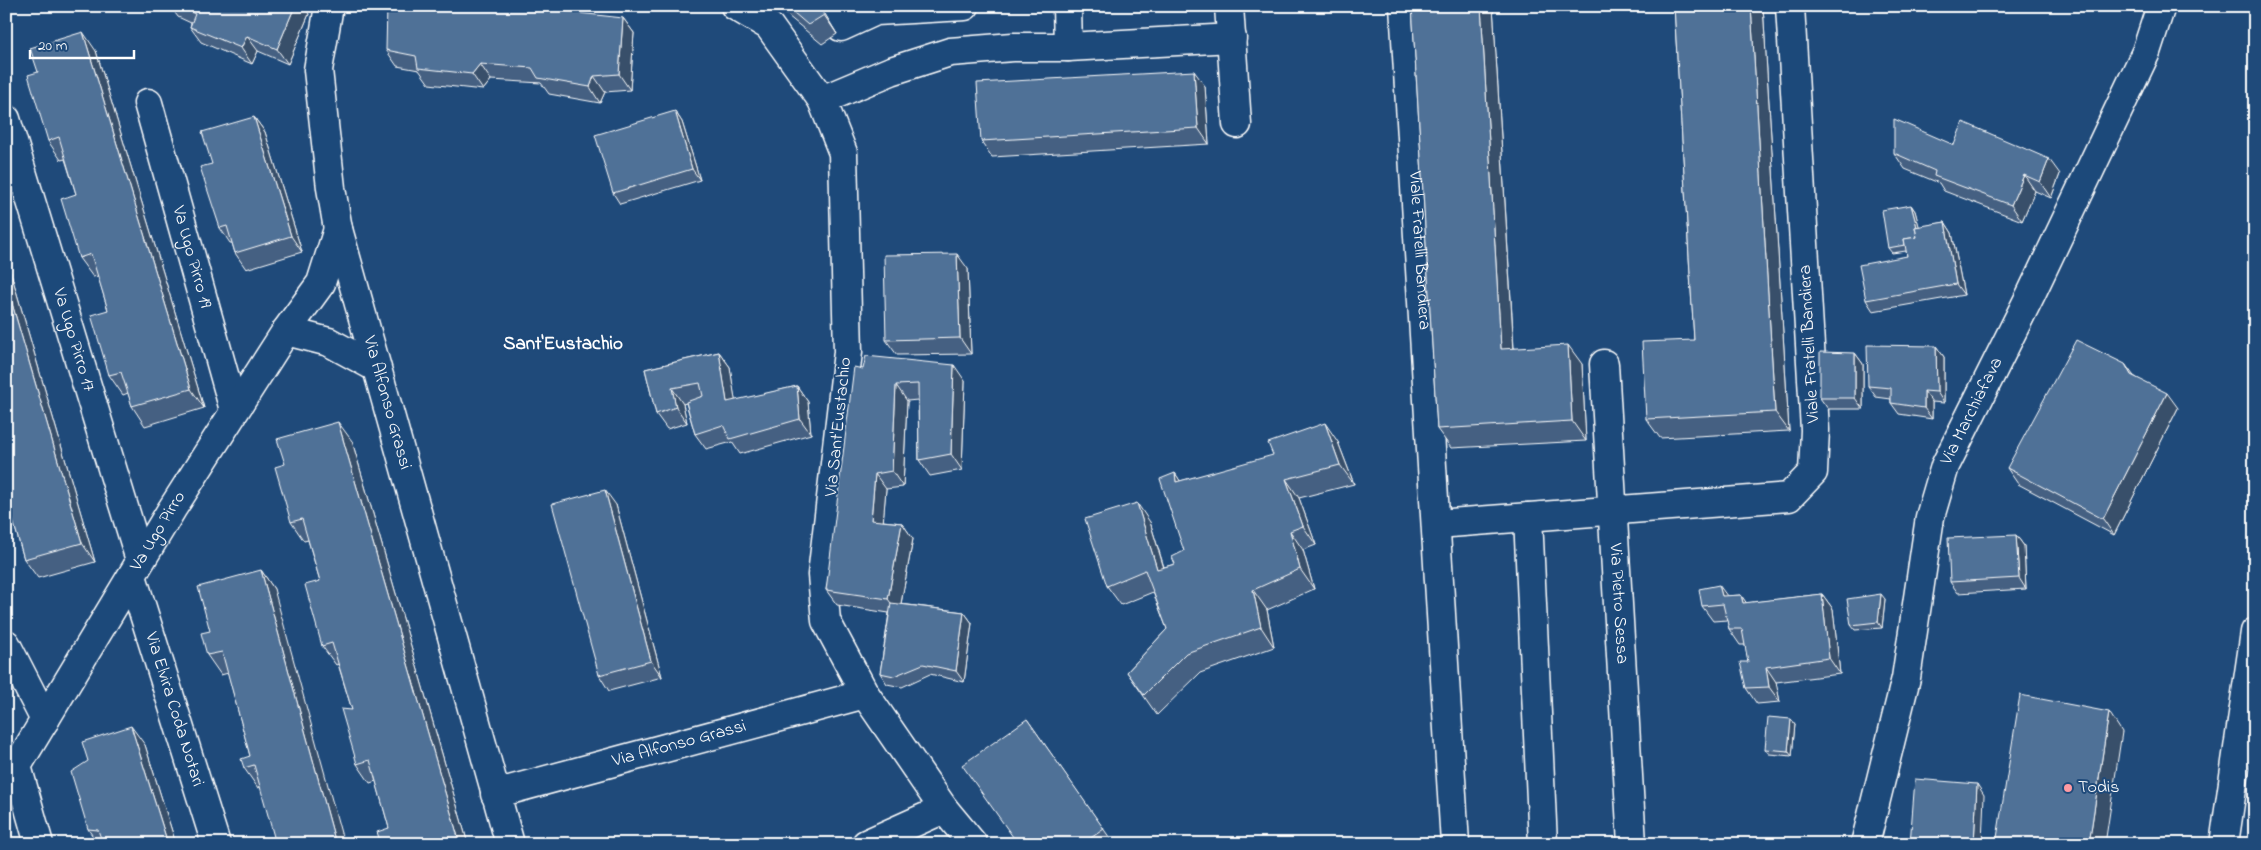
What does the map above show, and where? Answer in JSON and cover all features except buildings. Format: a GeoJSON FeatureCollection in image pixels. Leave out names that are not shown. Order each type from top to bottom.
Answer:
{"type":"FeatureCollection","features":[{"type":"Feature","properties":{"kind":"main road","name":"Via Alfonso Grassi"},"geometry":{"type":"LineString","coordinates":[[329,6],[318,70],[331,188],[338,228],[375,367],[510,844]]}},
{"type":"Feature","properties":{"kind":"main road","name":"Via Sant'Eustachio"},"geometry":{"type":"LineString","coordinates":[[735,6],[769,26],[822,100],[843,153],[848,352],[824,565],[823,584],[826,621],[864,694],[944,809],[973,844]]}},
{"type":"Feature","properties":{"kind":"main road"},"geometry":{"type":"LineString","coordinates":[[829,6],[841,27],[876,11],[965,6]]}},
{"type":"Feature","properties":{"kind":"main road"},"geometry":{"type":"LineString","coordinates":[[1067,6],[1068,47]]}},
{"type":"Feature","properties":{"kind":"main road"},"geometry":{"type":"LineString","coordinates":[[1229,6],[1237,124]]}},
{"type":"Feature","properties":{"kind":"main road","name":"Viale Fratelli Bandiera"},"geometry":{"type":"LineString","coordinates":[[1404,6],[1455,844]]}},
{"type":"Feature","properties":{"kind":"main road","name":"Viale Fratelli Bandiera"},"geometry":{"type":"LineString","coordinates":[[1437,524],[1730,500],[1789,497],[1813,472],[1815,430],[1790,6]]}},
{"type":"Feature","properties":{"kind":"main road","name":"Via Marchiafava"},"geometry":{"type":"LineString","coordinates":[[1865,844],[1906,678],[1930,517],[1945,466],[2031,294],[2146,52],[2161,6]]}},
{"type":"Feature","properties":{"kind":"main road"},"geometry":{"type":"LineString","coordinates":[[822,100],[891,71],[950,52],[1013,47],[1068,47],[1232,38]]}},
{"type":"Feature","properties":{"kind":"main road","name":"Va Ugo Pirro 19"},"geometry":{"type":"LineString","coordinates":[[148,103],[234,410]]}},
{"type":"Feature","properties":{"kind":"main road","name":"Va Ugo Pirro 17"},"geometry":{"type":"LineString","coordinates":[[6,119],[136,568]]}},
{"type":"Feature","properties":{"kind":"main road","name":"Va Ugo Pirro"},"geometry":{"type":"LineString","coordinates":[[39,844],[11,759],[45,720],[234,410],[286,331],[321,283],[338,228]]}},
{"type":"Feature","properties":{"kind":"main road"},"geometry":{"type":"LineString","coordinates":[[286,331],[329,342],[375,367]]}},
{"type":"Feature","properties":{"kind":"main road","name":"Via Pietro Sessa"},"geometry":{"type":"LineString","coordinates":[[1604,364],[1632,844]]}},
{"type":"Feature","properties":{"kind":"main road"},"geometry":{"type":"LineString","coordinates":[[1528,517],[1543,844]]}},
{"type":"Feature","properties":{"kind":"main road","name":"Via Elvira Coda Notari"},"geometry":{"type":"LineString","coordinates":[[136,568],[216,844]]}},
{"type":"Feature","properties":{"kind":"main road"},"geometry":{"type":"LineString","coordinates":[[2224,844],[2255,632]]}},
{"type":"Feature","properties":{"kind":"main road"},"geometry":{"type":"LineString","coordinates":[[6,644],[45,720]]}},
{"type":"Feature","properties":{"kind":"main road","name":"Via Alfonso Grassi"},"geometry":{"type":"LineString","coordinates":[[495,794],[864,694]]}},
{"type":"Feature","properties":{"kind":"main road"},"geometry":{"type":"LineString","coordinates":[[866,844],[944,809]]}},
{"type":"Feature","properties":{"kind":"place","name":"Todis"},"geometry":{"type":"Point","coordinates":[2068,788]}},
{"type":"Feature","properties":{"kind":"district","name":"Sant'Eustachio"},"geometry":{"type":"Point","coordinates":[563,344]}}]}
